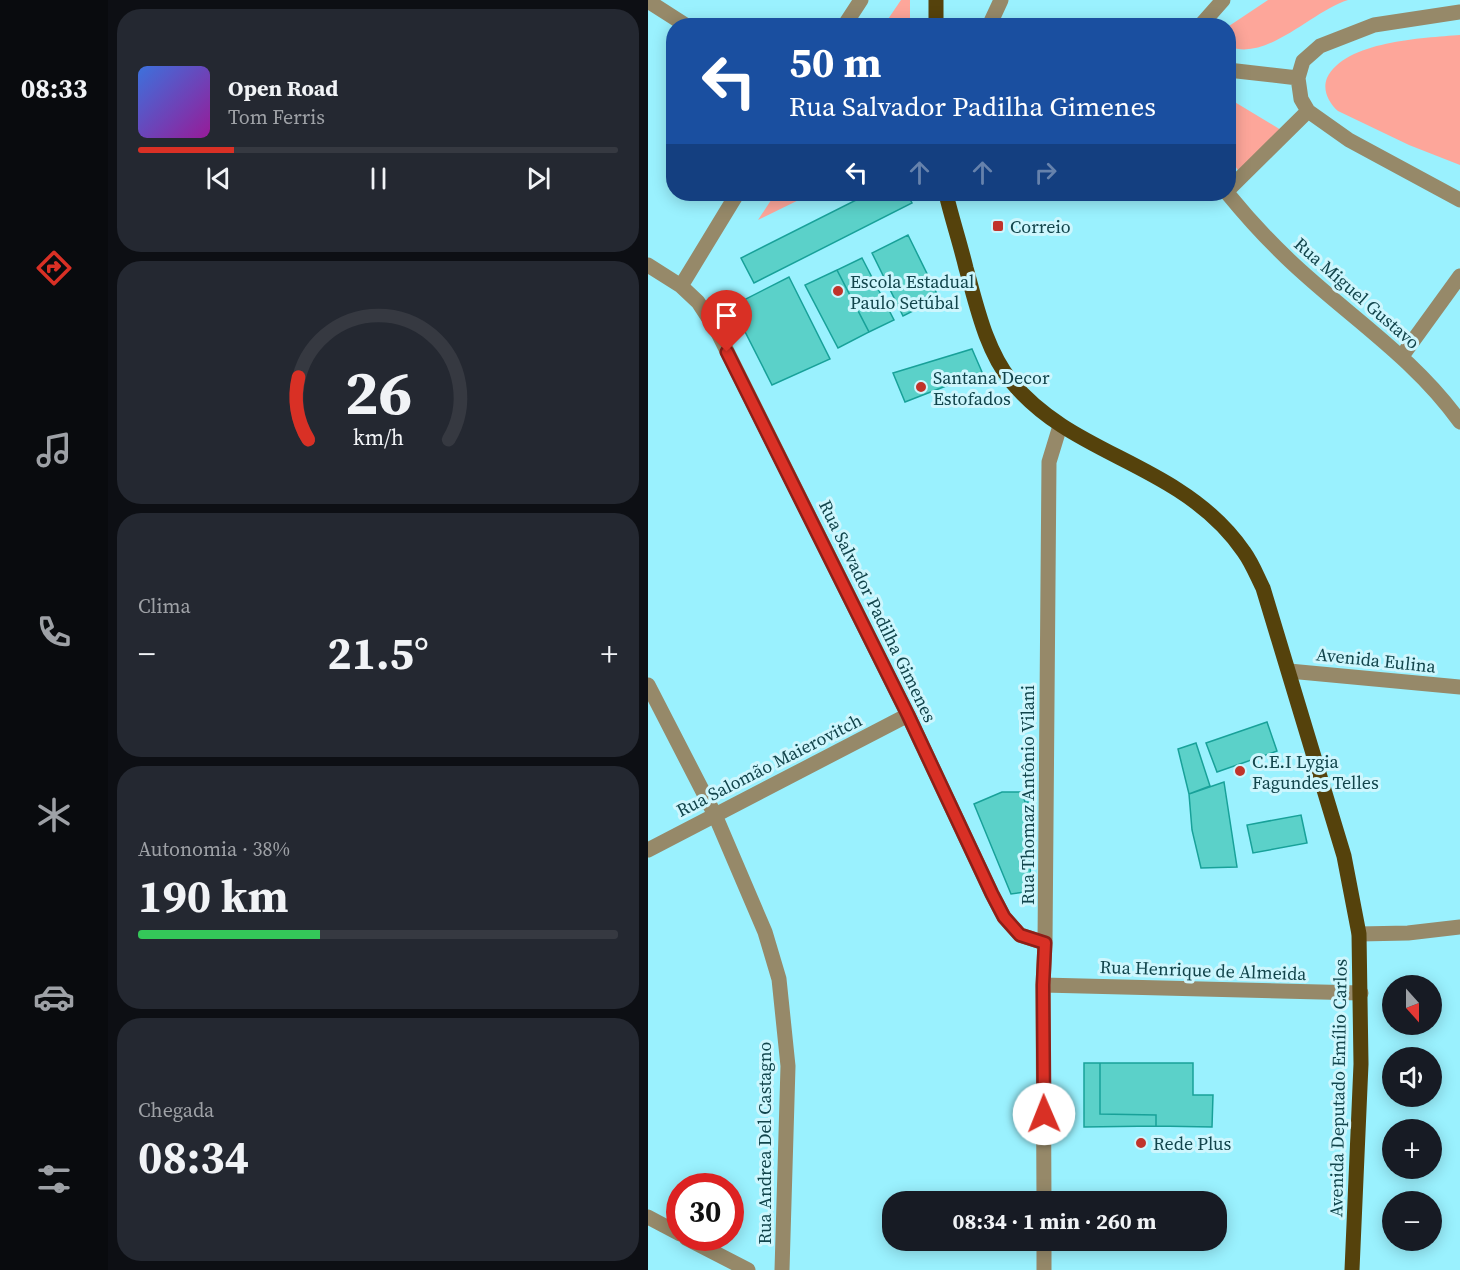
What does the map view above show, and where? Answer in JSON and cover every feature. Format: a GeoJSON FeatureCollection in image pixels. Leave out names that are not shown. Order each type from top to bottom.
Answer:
{"type":"FeatureCollection","features":[{"type":"Feature","properties":{"kind":"main road"},"geometry":{"type":"LineString","coordinates":[[936,0],[936,18]]}},
{"type":"Feature","properties":{"kind":"main road","name":"Avenida Deputado Emílio Carlos"},"geometry":{"type":"LineString","coordinates":[[948,201],[979,314],[995,358],[1011,381],[1031,402],[1060,426],[1177,490],[1222,525],[1245,552],[1263,588],[1344,856],[1359,934],[1361,1064],[1352,1270]]}},
{"type":"Feature","properties":{"kind":"street"},"geometry":{"type":"LineString","coordinates":[[648,0],[675,18]]}},
{"type":"Feature","properties":{"kind":"street"},"geometry":{"type":"LineString","coordinates":[[849,18],[861,0]]}},
{"type":"Feature","properties":{"kind":"street"},"geometry":{"type":"LineString","coordinates":[[992,18],[1001,0]]}},
{"type":"Feature","properties":{"kind":"street"},"geometry":{"type":"LineString","coordinates":[[1207,18],[1222,0]]}},
{"type":"Feature","properties":{"kind":"street"},"geometry":{"type":"LineString","coordinates":[[1460,12],[1374,25],[1320,46],[1303,61],[1298,78],[1301,99],[1308,111],[1349,140],[1460,200]]}},
{"type":"Feature","properties":{"kind":"street"},"geometry":{"type":"LineString","coordinates":[[1236,71],[1298,78]]}},
{"type":"Feature","properties":{"kind":"street"},"geometry":{"type":"LineString","coordinates":[[1236,184],[1308,111]]}},
{"type":"Feature","properties":{"kind":"street"},"geometry":{"type":"LineString","coordinates":[[681,286],[733,201]]}},
{"type":"Feature","properties":{"kind":"street","name":"Rua Miguel Gustavo"},"geometry":{"type":"LineString","coordinates":[[1234,201],[1245,216],[1288,259],[1402,357],[1450,408],[1460,422]]}},
{"type":"Feature","properties":{"kind":"street","name":"Rua Salvador Padilha Gimenes"},"geometry":{"type":"LineString","coordinates":[[648,265],[681,286],[698,302],[717,331],[908,715],[1004,917],[1020,935],[1045,943]]}},
{"type":"Feature","properties":{"kind":"street"},"geometry":{"type":"LineString","coordinates":[[1402,357],[1460,276]]}},
{"type":"Feature","properties":{"kind":"street","name":"Rua Thomaz Antônio Vilani"},"geometry":{"type":"LineString","coordinates":[[1044,1191],[1043,985],[1049,462],[1060,426]]}},
{"type":"Feature","properties":{"kind":"street","name":"Avenida Eulina"},"geometry":{"type":"LineString","coordinates":[[1289,671],[1460,687]]}},
{"type":"Feature","properties":{"kind":"street","name":"Rua Andrea Del Castagno"},"geometry":{"type":"LineString","coordinates":[[648,685],[716,815],[765,932],[779,979],[788,1066],[782,1270]]}},
{"type":"Feature","properties":{"kind":"street","name":"Rua Salomão Maierovitch"},"geometry":{"type":"LineString","coordinates":[[648,850],[908,715]]}},
{"type":"Feature","properties":{"kind":"street"},"geometry":{"type":"LineString","coordinates":[[1359,934],[1408,933],[1460,927]]}},
{"type":"Feature","properties":{"kind":"street","name":"Rua Henrique de Almeida"},"geometry":{"type":"LineString","coordinates":[[1043,985],[1361,993]]}},
{"type":"Feature","properties":{"kind":"street"},"geometry":{"type":"LineString","coordinates":[[648,1217],[666,1227]]}},
{"type":"Feature","properties":{"kind":"street"},"geometry":{"type":"LineString","coordinates":[[711,1251],[748,1270]]}},
{"type":"Feature","properties":{"kind":"street"},"geometry":{"type":"LineString","coordinates":[[1044,1251],[1044,1270]]}},
{"type":"Feature","properties":{"kind":"shaded area"},"geometry":{"type":"Polygon","coordinates":[[[901,0],[910,0],[910,18],[889,18],[901,0]]]}},
{"type":"Feature","properties":{"kind":"shaded area"},"geometry":{"type":"Polygon","coordinates":[[[1268,0],[1348,0],[1275,41],[1259,47],[1236,48],[1236,21],[1268,0]]]}},
{"type":"Feature","properties":{"kind":"shaded area"},"geometry":{"type":"Polygon","coordinates":[[[1460,35],[1460,165],[1409,145],[1338,111],[1329,100],[1325,87],[1327,78],[1336,66],[1350,56],[1367,49],[1406,40],[1460,35]]]}},
{"type":"Feature","properties":{"kind":"shaded area"},"geometry":{"type":"Polygon","coordinates":[[[1236,103],[1281,130],[1239,172],[1236,167],[1236,103]]]}},
{"type":"Feature","properties":{"kind":"shaded area"},"geometry":{"type":"Polygon","coordinates":[[[770,201],[797,201],[758,220],[770,201]]]}},
{"type":"Feature","properties":{"kind":"building"},"geometry":{"type":"Polygon","coordinates":[[[854,201],[911,201],[912,203],[754,283],[741,258],[854,201]]]}},
{"type":"Feature","properties":{"kind":"building"},"geometry":{"type":"Polygon","coordinates":[[[908,235],[939,298],[903,316],[872,253],[908,235]]]}},
{"type":"Feature","properties":{"kind":"building"},"geometry":{"type":"Polygon","coordinates":[[[862,258],[894,320],[869,332],[837,270],[862,258]]]}},
{"type":"Feature","properties":{"kind":"building"},"geometry":{"type":"Polygon","coordinates":[[[837,270],[869,332],[838,348],[805,285],[837,270]]]}},
{"type":"Feature","properties":{"kind":"building"},"geometry":{"type":"Polygon","coordinates":[[[789,277],[830,359],[772,385],[732,306],[789,277]]]}},
{"type":"Feature","properties":{"kind":"building","name":"Santana Decor Estofados"},"geometry":{"type":"Polygon","coordinates":[[[972,349],[982,372],[905,402],[893,373],[972,349]]]}},
{"type":"Feature","properties":{"kind":"building"},"geometry":{"type":"Polygon","coordinates":[[[1267,722],[1277,751],[1217,772],[1206,743],[1267,722]]]}},
{"type":"Feature","properties":{"kind":"building"},"geometry":{"type":"Polygon","coordinates":[[[1196,743],[1210,786],[1189,794],[1178,749],[1196,743]]]}},
{"type":"Feature","properties":{"kind":"building"},"geometry":{"type":"Polygon","coordinates":[[[1224,782],[1237,867],[1201,868],[1192,830],[1189,794],[1224,782]]]}},
{"type":"Feature","properties":{"kind":"building"},"geometry":{"type":"Polygon","coordinates":[[[1002,792],[1022,792],[1025,802],[1028,802],[1031,891],[1011,894],[974,804],[1002,792]]]}},
{"type":"Feature","properties":{"kind":"building"},"geometry":{"type":"Polygon","coordinates":[[[1301,815],[1307,843],[1253,853],[1247,825],[1301,815]]]}},
{"type":"Feature","properties":{"kind":"building"},"geometry":{"type":"Polygon","coordinates":[[[1084,1063],[1100,1063],[1100,1114],[1156,1115],[1156,1126],[1084,1127],[1084,1063]]]}},
{"type":"Feature","properties":{"kind":"building"},"geometry":{"type":"Polygon","coordinates":[[[1100,1063],[1193,1063],[1193,1095],[1213,1095],[1212,1127],[1156,1126],[1156,1115],[1100,1114],[1100,1063]]]}},
{"type":"Feature","properties":{"kind":"place","name":"Correio"},"geometry":{"type":"Point","coordinates":[998,226]}},
{"type":"Feature","properties":{"kind":"place","name":"Escola Estadual Paulo Setúbal"},"geometry":{"type":"Point","coordinates":[838,291]}},
{"type":"Feature","properties":{"kind":"place","name":"Santana Decor Estofados"},"geometry":{"type":"Point","coordinates":[921,387]}},
{"type":"Feature","properties":{"kind":"place","name":"C.E.I Lygia Fagundes Telles"},"geometry":{"type":"Point","coordinates":[1240,771]}},
{"type":"Feature","properties":{"kind":"place","name":"Rede Plus"},"geometry":{"type":"Point","coordinates":[1141,1143]}},
{"type":"Feature","properties":{"kind":"route"},"geometry":{"type":"LineString","coordinates":[[727,352],[908,715],[1004,917],[1020,935],[1045,943],[1044,1114]]}}]}
